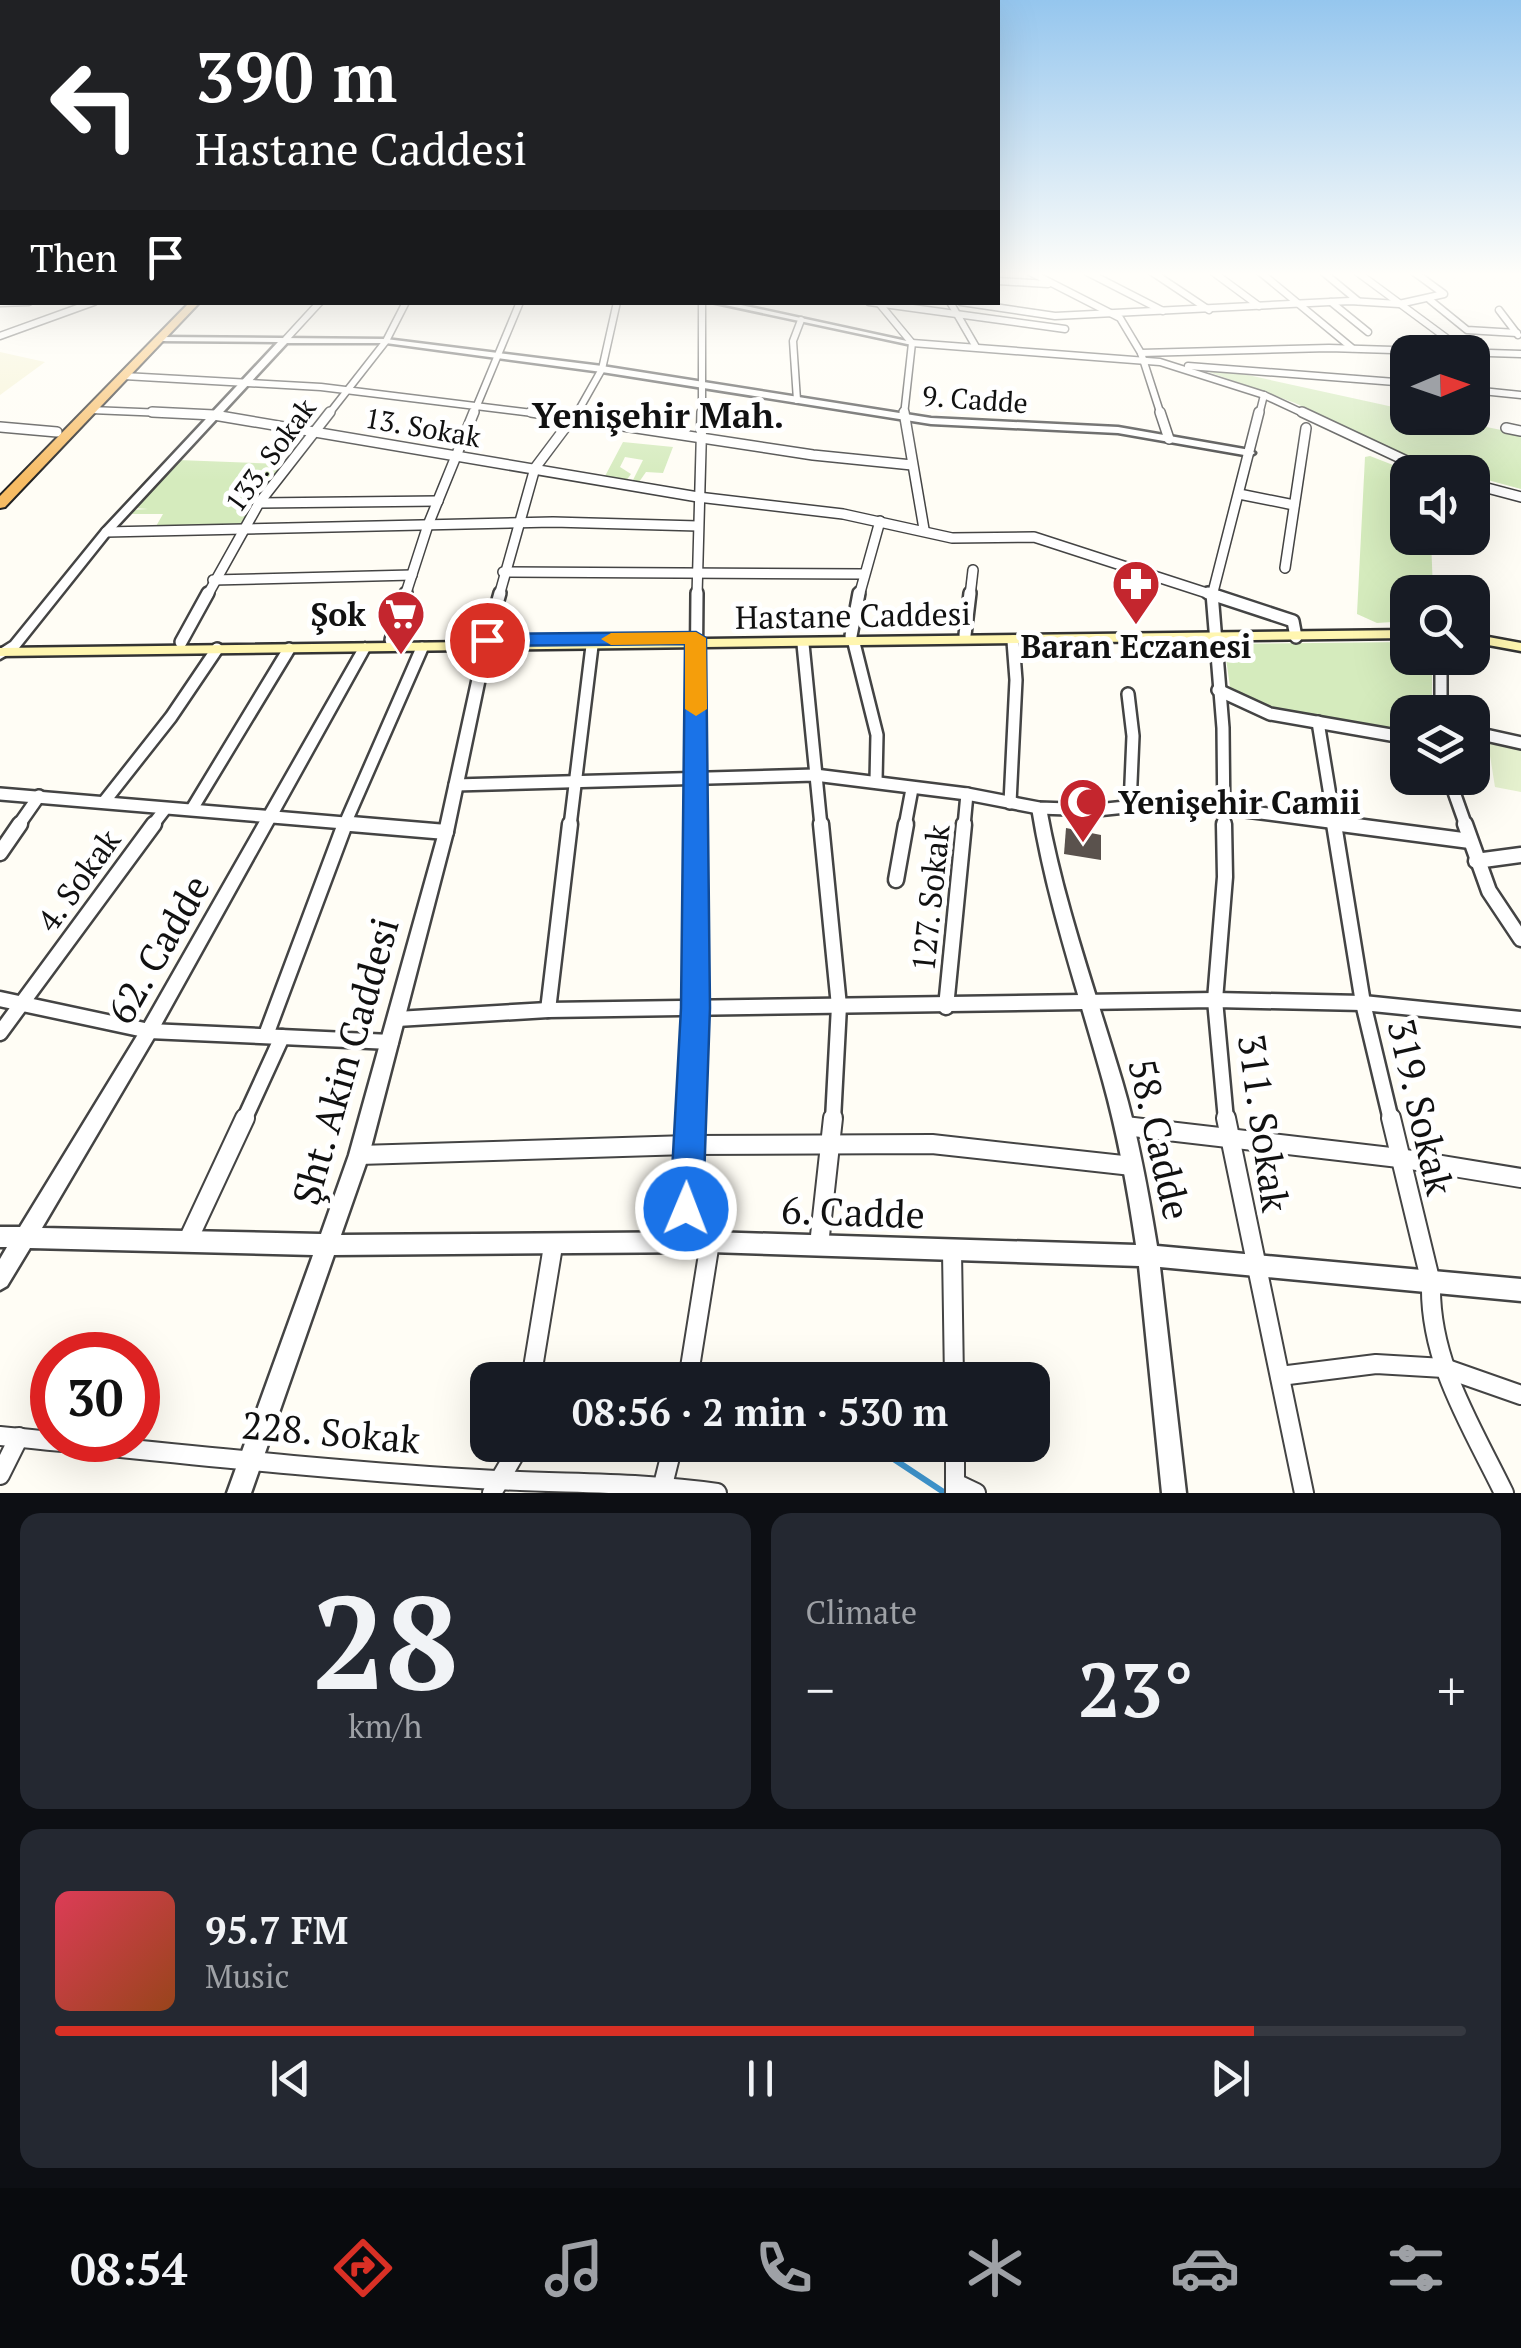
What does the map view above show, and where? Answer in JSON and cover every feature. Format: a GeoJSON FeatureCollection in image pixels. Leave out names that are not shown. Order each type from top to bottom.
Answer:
{"type":"FeatureCollection","features":[{"type":"Feature","properties":{"kind":"highway"},"geometry":{"type":"LineString","coordinates":[[0,489],[146,342]]}},
{"type":"Feature","properties":{"kind":"highway"},"geometry":{"type":"LineString","coordinates":[[0,504],[157,342]]}},
{"type":"Feature","properties":{"kind":"main road","name":"Hastane Caddesi"},"geometry":{"type":"LineString","coordinates":[[4,650],[181,642],[804,644],[965,634],[1390,630]]}},
{"type":"Feature","properties":{"kind":"main road"},"geometry":{"type":"LineString","coordinates":[[1490,633],[1521,638]]}},
{"type":"Feature","properties":{"kind":"main road","name":"Hastane Caddesi"},"geometry":{"type":"LineString","coordinates":[[4,650],[1014,641],[1216,634]]}},
{"type":"Feature","properties":{"kind":"main road"},"geometry":{"type":"LineString","coordinates":[[1490,641],[1521,647]]}},
{"type":"Feature","properties":{"kind":"street"},"geometry":{"type":"LineString","coordinates":[[4,650],[106,532],[283,342]]}},
{"type":"Feature","properties":{"kind":"street","name":"133. Sokak"},"geometry":{"type":"LineString","coordinates":[[181,642],[259,503],[385,342]]}},
{"type":"Feature","properties":{"kind":"street","name":"9. Cadde"},"geometry":{"type":"LineString","coordinates":[[391,342],[602,369],[904,417],[1118,430],[1250,453]]}},
{"type":"Feature","properties":{"kind":"street"},"geometry":{"type":"LineString","coordinates":[[391,640],[428,525],[504,342]]}},
{"type":"Feature","properties":{"kind":"street"},"geometry":{"type":"LineString","coordinates":[[486,643],[535,468],[574,418],[602,369],[608,342]]}},
{"type":"Feature","properties":{"kind":"street"},"geometry":{"type":"LineString","coordinates":[[686,1242],[696,1008],[696,641],[703,342]]}},
{"type":"Feature","properties":{"kind":"street"},"geometry":{"type":"LineString","coordinates":[[793,342],[797,400]]}},
{"type":"Feature","properties":{"kind":"street"},"geometry":{"type":"LineString","coordinates":[[906,342],[1142,356],[1390,349]]}},
{"type":"Feature","properties":{"kind":"street"},"geometry":{"type":"LineString","coordinates":[[973,342],[976,347]]}},
{"type":"Feature","properties":{"kind":"street"},"geometry":{"type":"LineString","coordinates":[[1065,342],[1066,353]]}},
{"type":"Feature","properties":{"kind":"street"},"geometry":{"type":"LineString","coordinates":[[1132,342],[1142,356],[1170,439]]}},
{"type":"Feature","properties":{"kind":"street"},"geometry":{"type":"LineString","coordinates":[[1345,342],[1352,348]]}},
{"type":"Feature","properties":{"kind":"street"},"geometry":{"type":"LineString","coordinates":[[912,343],[904,417],[924,529]]}},
{"type":"Feature","properties":{"kind":"street"},"geometry":{"type":"LineString","coordinates":[[1490,352],[1521,354]]}},
{"type":"Feature","properties":{"kind":"street"},"geometry":{"type":"LineString","coordinates":[[1142,356],[1264,395],[1393,455]]}},
{"type":"Feature","properties":{"kind":"street"},"geometry":{"type":"LineString","coordinates":[[1174,366],[1390,381]]}},
{"type":"Feature","properties":{"kind":"street"},"geometry":{"type":"LineString","coordinates":[[124,376],[248,379],[348,388],[838,458],[912,464]]}},
{"type":"Feature","properties":{"kind":"street"},"geometry":{"type":"LineString","coordinates":[[1490,392],[1521,395]]}},
{"type":"Feature","properties":{"kind":"street"},"geometry":{"type":"LineString","coordinates":[[1212,593],[1264,395]]}},
{"type":"Feature","properties":{"kind":"street","name":"13. Sokak"},"geometry":{"type":"LineString","coordinates":[[91,410],[214,414],[698,497],[880,521],[952,538],[1034,537],[1293,621],[1297,633]]}},
{"type":"Feature","properties":{"kind":"street"},"geometry":{"type":"LineString","coordinates":[[0,427],[56,432]]}},
{"type":"Feature","properties":{"kind":"street"},"geometry":{"type":"LineString","coordinates":[[1285,568],[1306,428]]}},
{"type":"Feature","properties":{"kind":"street"},"geometry":{"type":"LineString","coordinates":[[1506,428],[1521,431]]}},
{"type":"Feature","properties":{"kind":"street"},"geometry":{"type":"LineString","coordinates":[[1490,489],[1521,498]]}},
{"type":"Feature","properties":{"kind":"street"},"geometry":{"type":"LineString","coordinates":[[1239,494],[1294,505]]}},
{"type":"Feature","properties":{"kind":"street"},"geometry":{"type":"LineString","coordinates":[[259,503],[438,501]]}},
{"type":"Feature","properties":{"kind":"street"},"geometry":{"type":"LineString","coordinates":[[876,781],[878,734],[852,640],[863,574],[880,521]]}},
{"type":"Feature","properties":{"kind":"street"},"geometry":{"type":"LineString","coordinates":[[106,532],[519,523],[698,526]]}},
{"type":"Feature","properties":{"kind":"street"},"geometry":{"type":"LineString","coordinates":[[965,634],[974,570]]}},
{"type":"Feature","properties":{"kind":"street"},"geometry":{"type":"LineString","coordinates":[[504,572],[863,574]]}},
{"type":"Feature","properties":{"kind":"street"},"geometry":{"type":"LineString","coordinates":[[213,580],[412,575]]}},
{"type":"Feature","properties":{"kind":"street","name":"311. Sokak"},"geometry":{"type":"LineString","coordinates":[[1212,593],[1223,728],[1225,877],[1215,1000],[1228,1140],[1304,1493]]}},
{"type":"Feature","properties":{"kind":"street"},"geometry":{"type":"LineString","coordinates":[[1010,803],[1014,641]]}},
{"type":"Feature","properties":{"kind":"street","name":"Şht. Akin Caddesi"},"geometry":{"type":"LineString","coordinates":[[239,1493],[359,1154],[446,832],[486,643]]}},
{"type":"Feature","properties":{"kind":"street"},"geometry":{"type":"LineString","coordinates":[[804,644],[839,1006],[831,1147],[819,1246]]}},
{"type":"Feature","properties":{"kind":"street"},"geometry":{"type":"LineString","coordinates":[[548,1010],[592,646]]}},
{"type":"Feature","properties":{"kind":"street"},"geometry":{"type":"LineString","coordinates":[[192,810],[289,648]]}},
{"type":"Feature","properties":{"kind":"street","name":"62. Cadde"},"geometry":{"type":"LineString","coordinates":[[0,1279],[149,1031],[365,648]]}},
{"type":"Feature","properties":{"kind":"street"},"geometry":{"type":"LineString","coordinates":[[188,1240],[274,1036],[344,825],[422,648]]}},
{"type":"Feature","properties":{"kind":"street"},"geometry":{"type":"LineString","coordinates":[[104,802],[171,717],[217,649]]}},
{"type":"Feature","properties":{"kind":"street"},"geometry":{"type":"LineString","coordinates":[[1218,690],[1270,714],[1390,735]]}},
{"type":"Feature","properties":{"kind":"street"},"geometry":{"type":"LineString","coordinates":[[1128,694],[1133,736],[1130,806]]}},
{"type":"Feature","properties":{"kind":"street","name":"319. Sokak"},"geometry":{"type":"LineString","coordinates":[[1318,722],[1363,1003],[1431,1283],[1429,1297],[1444,1368],[1504,1493]]}},
{"type":"Feature","properties":{"kind":"street"},"geometry":{"type":"LineString","coordinates":[[1490,736],[1521,742]]}},
{"type":"Feature","properties":{"kind":"street"},"geometry":{"type":"LineString","coordinates":[[455,784],[815,775],[968,794],[1039,808],[1154,804],[1222,808],[1470,841]]}},
{"type":"Feature","properties":{"kind":"street"},"geometry":{"type":"LineString","coordinates":[[896,880],[912,790]]}},
{"type":"Feature","properties":{"kind":"street"},"geometry":{"type":"LineString","coordinates":[[0,794],[446,832]]}},
{"type":"Feature","properties":{"kind":"street","name":"127. Sokak"},"geometry":{"type":"LineString","coordinates":[[946,1007],[968,794]]}},
{"type":"Feature","properties":{"kind":"street"},"geometry":{"type":"LineString","coordinates":[[1455,795],[1489,891],[1521,938]]}},
{"type":"Feature","properties":{"kind":"street"},"geometry":{"type":"LineString","coordinates":[[0,854],[40,796]]}},
{"type":"Feature","properties":{"kind":"street","name":"4. Sokak"},"geometry":{"type":"LineString","coordinates":[[0,1032],[164,808]]}},
{"type":"Feature","properties":{"kind":"street","name":"58. Cadde"},"geometry":{"type":"LineString","coordinates":[[1039,808],[1046,856],[1125,1126],[1150,1256],[1174,1493]]}},
{"type":"Feature","properties":{"kind":"street"},"geometry":{"type":"LineString","coordinates":[[1476,861],[1521,855]]}},
{"type":"Feature","properties":{"kind":"street"},"geometry":{"type":"LineString","coordinates":[[0,999],[149,1031],[391,1042]]}},
{"type":"Feature","properties":{"kind":"street"},"geometry":{"type":"LineString","coordinates":[[397,1019],[548,1010],[1215,1000],[1363,1003],[1521,1019]]}},
{"type":"Feature","properties":{"kind":"street"},"geometry":{"type":"LineString","coordinates":[[1125,1126],[1399,1158],[1521,1178]]}},
{"type":"Feature","properties":{"kind":"street"},"geometry":{"type":"LineString","coordinates":[[359,1154],[688,1145],[932,1144],[1132,1166]]}},
{"type":"Feature","properties":{"kind":"street","name":"6. Cadde"},"geometry":{"type":"LineString","coordinates":[[0,1237],[328,1246],[710,1242],[1150,1256],[1521,1290]]}},
{"type":"Feature","properties":{"kind":"street"},"geometry":{"type":"LineString","coordinates":[[691,1362],[710,1242]]}},
{"type":"Feature","properties":{"kind":"street"},"geometry":{"type":"LineString","coordinates":[[533,1362],[553,1246]]}},
{"type":"Feature","properties":{"kind":"street"},"geometry":{"type":"LineString","coordinates":[[952,1251],[954,1362]]}},
{"type":"Feature","properties":{"kind":"street"},"geometry":{"type":"LineString","coordinates":[[1280,1376],[1376,1364],[1444,1368],[1521,1395]]}},
{"type":"Feature","properties":{"kind":"street"},"geometry":{"type":"LineString","coordinates":[[0,1475],[10,1436]]}},
{"type":"Feature","properties":{"kind":"street","name":"228. Sokak"},"geometry":{"type":"LineString","coordinates":[[10,1436],[494,1487],[717,1493]]}},
{"type":"Feature","properties":{"kind":"street"},"geometry":{"type":"LineString","coordinates":[[494,1487],[509,1462]]}},
{"type":"Feature","properties":{"kind":"street"},"geometry":{"type":"LineString","coordinates":[[662,1489],[669,1462]]}},
{"type":"Feature","properties":{"kind":"street"},"geometry":{"type":"LineString","coordinates":[[954,1462],[955,1488],[976,1493]]}},
{"type":"Feature","properties":{"kind":"shaded area"},"geometry":{"type":"Polygon","coordinates":[[[0,352],[45,362],[0,395],[0,352]]]}},
{"type":"Feature","properties":{"kind":"green space"},"geometry":{"type":"Polygon","coordinates":[[[1195,367],[1390,406],[1390,435],[1490,435],[1490,428],[1521,434],[1521,489],[1490,481],[1490,455],[1404,455],[1295,403],[1195,367]]]}},
{"type":"Feature","properties":{"kind":"green space"},"geometry":{"type":"Polygon","coordinates":[[[623,442],[673,447],[663,473],[646,472],[639,482],[632,482],[643,460],[625,457],[620,467],[631,474],[626,481],[604,478],[623,442]]]}},
{"type":"Feature","properties":{"kind":"green space"},"geometry":{"type":"Polygon","coordinates":[[[1365,457],[1390,464],[1390,555],[1432,555],[1432,575],[1390,575],[1390,622],[1377,623],[1357,614],[1365,457]]]}},
{"type":"Feature","properties":{"kind":"green space"},"geometry":{"type":"Polygon","coordinates":[[[178,460],[283,464],[239,526],[155,528],[163,514],[128,514],[131,510],[148,509],[134,508],[178,460]]]}},
{"type":"Feature","properties":{"kind":"green space"},"geometry":{"type":"Polygon","coordinates":[[[1390,642],[1390,675],[1432,675],[1432,695],[1390,695],[1390,731],[1270,709],[1230,687],[1224,644],[1390,642]]]}},
{"type":"Feature","properties":{"kind":"green space"},"geometry":{"type":"Polygon","coordinates":[[[1490,743],[1521,750],[1521,792],[1495,787],[1490,743]]]}},
{"type":"Feature","properties":{"kind":"building","name":"Yenişehir Camii"},"geometry":{"type":"Polygon","coordinates":[[[1066,828],[1101,835],[1101,860],[1064,854],[1066,828]]]}},
{"type":"Feature","properties":{"kind":"waterway"},"geometry":{"type":"LineString","coordinates":[[898,1462],[945,1493]]}},
{"type":"Feature","properties":{"kind":"slow traffic"},"geometry":{"type":"LineString","coordinates":[[611,639],[696,638],[696,709]]}},
{"type":"Feature","properties":{"kind":"place","name":"Baran Eczanesi"},"geometry":{"type":"Point","coordinates":[1136,626]}},
{"type":"Feature","properties":{"kind":"place","name":"Şok"},"geometry":{"type":"Point","coordinates":[401,656]}},
{"type":"Feature","properties":{"kind":"place","name":"Yenişehir Camii"},"geometry":{"type":"Point","coordinates":[1083,844]}},
{"type":"Feature","properties":{"kind":"district","name":"Yenişehir Mah."},"geometry":{"type":"Point","coordinates":[658,415]}},
{"type":"Feature","properties":{"kind":"route"},"geometry":{"type":"LineString","coordinates":[[487,640],[696,638],[696,1008],[686,1209]]}}]}
